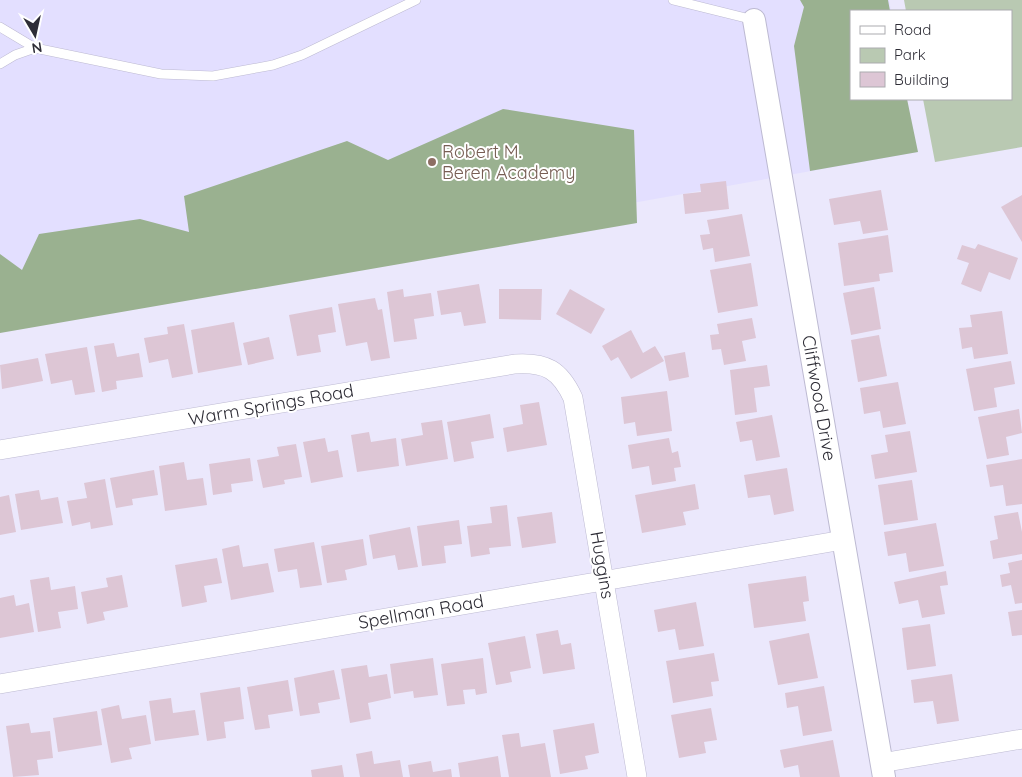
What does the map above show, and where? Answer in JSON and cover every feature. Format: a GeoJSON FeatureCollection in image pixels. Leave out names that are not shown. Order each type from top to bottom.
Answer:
{"type":"FeatureCollection","features":[{"type":"Feature","properties":{"kind":"street","name":"Cliffwood Drive"},"geometry":{"type":"LineString","coordinates":[[754,20],[882,770]]}},
{"type":"Feature","properties":{"kind":"street","name":"Warm Springs Road"},"geometry":{"type":"LineString","coordinates":[[0,450],[515,364],[543,364]]}},
{"type":"Feature","properties":{"kind":"street","name":"Huggins"},"geometry":{"type":"LineString","coordinates":[[543,364],[557,374],[567,386],[573,398],[637,777]]}},
{"type":"Feature","properties":{"kind":"street","name":"Spellman Road"},"geometry":{"type":"LineString","coordinates":[[0,684],[843,540]]}},
{"type":"Feature","properties":{"kind":"street"},"geometry":{"type":"LineString","coordinates":[[882,770],[1022,739]]}},
{"type":"Feature","properties":{"kind":"lane"},"geometry":{"type":"LineString","coordinates":[[0,27],[35,48],[162,74],[213,76],[273,65],[302,55],[416,0]]}},
{"type":"Feature","properties":{"kind":"lane"},"geometry":{"type":"LineString","coordinates":[[672,0],[754,20]]}},
{"type":"Feature","properties":{"kind":"lane"},"geometry":{"type":"LineString","coordinates":[[0,64],[15,55],[35,48]]}},
{"type":"Feature","properties":{"kind":"shaded area","name":"Robert M. Beren Academy"},"geometry":{"type":"Polygon","coordinates":[[[0,0],[889,0],[891,10],[850,10],[850,100],[907,100],[918,152],[0,316],[0,0]]]}},
{"type":"Feature","properties":{"kind":"green space"},"geometry":{"type":"Polygon","coordinates":[[[800,0],[888,0],[890,10],[850,10],[850,100],[907,100],[918,152],[810,171],[794,46],[804,7],[800,0]]]}},
{"type":"Feature","properties":{"kind":"green space"},"geometry":{"type":"Polygon","coordinates":[[[904,0],[1022,0],[1022,147],[935,162],[923,100],[1012,100],[1012,10],[906,10],[904,0]]]}},
{"type":"Feature","properties":{"kind":"green space"},"geometry":{"type":"Polygon","coordinates":[[[503,109],[634,130],[637,223],[0,333],[0,254],[22,270],[39,234],[140,219],[189,232],[184,196],[347,141],[388,160],[503,109]]]}},
{"type":"Feature","properties":{"kind":"building"},"geometry":{"type":"Polygon","coordinates":[[[726,181],[729,209],[685,214],[683,194],[701,192],[700,184],[726,181]]]}},
{"type":"Feature","properties":{"kind":"building"},"geometry":{"type":"Polygon","coordinates":[[[881,190],[888,230],[863,234],[860,221],[834,225],[829,199],[881,190]]]}},
{"type":"Feature","properties":{"kind":"building"},"geometry":{"type":"Polygon","coordinates":[[[1022,195],[1022,242],[1001,207],[1022,195]]]}},
{"type":"Feature","properties":{"kind":"building"},"geometry":{"type":"Polygon","coordinates":[[[742,214],[750,256],[715,262],[713,248],[703,250],[700,235],[710,234],[707,220],[742,214]]]}},
{"type":"Feature","properties":{"kind":"building"},"geometry":{"type":"Polygon","coordinates":[[[888,235],[893,272],[879,274],[880,281],[844,286],[838,243],[888,235]]]}},
{"type":"Feature","properties":{"kind":"building"},"geometry":{"type":"Polygon","coordinates":[[[978,244],[1018,258],[1010,280],[989,272],[981,292],[961,284],[969,263],[957,259],[962,245],[975,249],[978,244]]]}},
{"type":"Feature","properties":{"kind":"building"},"geometry":{"type":"Polygon","coordinates":[[[751,263],[758,306],[718,313],[710,270],[751,263]]]}},
{"type":"Feature","properties":{"kind":"building"},"geometry":{"type":"Polygon","coordinates":[[[479,284],[486,323],[464,326],[461,312],[441,315],[437,291],[479,284]]]}},
{"type":"Feature","properties":{"kind":"building"},"geometry":{"type":"Polygon","coordinates":[[[874,287],[881,329],[851,335],[843,293],[874,287]]]}},
{"type":"Feature","properties":{"kind":"building"},"geometry":{"type":"Polygon","coordinates":[[[403,289],[404,297],[431,293],[434,316],[414,319],[417,339],[394,342],[387,292],[403,289]]]}},
{"type":"Feature","properties":{"kind":"building"},"geometry":{"type":"Polygon","coordinates":[[[499,289],[542,289],[541,320],[499,319],[499,289]]]}},
{"type":"Feature","properties":{"kind":"building"},"geometry":{"type":"Polygon","coordinates":[[[570,289],[605,309],[591,334],[556,314],[570,289]]]}},
{"type":"Feature","properties":{"kind":"building"},"geometry":{"type":"Polygon","coordinates":[[[375,298],[378,310],[382,309],[390,358],[371,361],[367,342],[346,346],[338,304],[375,298]]]}},
{"type":"Feature","properties":{"kind":"building"},"geometry":{"type":"Polygon","coordinates":[[[332,307],[336,332],[318,335],[321,352],[297,356],[289,315],[332,307]]]}},
{"type":"Feature","properties":{"kind":"building"},"geometry":{"type":"Polygon","coordinates":[[[1002,311],[1008,354],[974,359],[972,347],[962,349],[959,328],[972,327],[970,315],[1002,311]]]}},
{"type":"Feature","properties":{"kind":"building"},"geometry":{"type":"Polygon","coordinates":[[[752,318],[756,338],[742,341],[746,361],[724,365],[721,349],[712,350],[710,335],[719,334],[717,324],[752,318]]]}},
{"type":"Feature","properties":{"kind":"building"},"geometry":{"type":"Polygon","coordinates":[[[234,322],[242,365],[198,373],[191,330],[234,322]]]}},
{"type":"Feature","properties":{"kind":"building"},"geometry":{"type":"Polygon","coordinates":[[[184,324],[193,374],[172,378],[168,359],[149,363],[144,338],[168,334],[167,327],[184,324]]]}},
{"type":"Feature","properties":{"kind":"building"},"geometry":{"type":"Polygon","coordinates":[[[631,330],[643,353],[655,346],[664,361],[631,379],[618,357],[611,361],[602,346],[631,330]]]}},
{"type":"Feature","properties":{"kind":"building"},"geometry":{"type":"Polygon","coordinates":[[[879,335],[887,376],[858,382],[851,340],[879,335]]]}},
{"type":"Feature","properties":{"kind":"building"},"geometry":{"type":"Polygon","coordinates":[[[269,337],[274,359],[248,365],[243,343],[269,337]]]}},
{"type":"Feature","properties":{"kind":"building"},"geometry":{"type":"Polygon","coordinates":[[[114,343],[117,357],[139,353],[143,377],[116,381],[117,389],[102,392],[94,346],[114,343]]]}},
{"type":"Feature","properties":{"kind":"building"},"geometry":{"type":"Polygon","coordinates":[[[87,347],[95,392],[75,395],[72,380],[51,384],[45,354],[87,347]]]}},
{"type":"Feature","properties":{"kind":"building"},"geometry":{"type":"Polygon","coordinates":[[[685,352],[689,377],[669,381],[664,356],[685,352]]]}},
{"type":"Feature","properties":{"kind":"building"},"geometry":{"type":"Polygon","coordinates":[[[38,358],[43,381],[2,389],[0,365],[38,358]]]}},
{"type":"Feature","properties":{"kind":"building"},"geometry":{"type":"Polygon","coordinates":[[[1011,361],[1015,384],[994,388],[997,407],[974,411],[966,369],[1011,361]]]}},
{"type":"Feature","properties":{"kind":"building"},"geometry":{"type":"Polygon","coordinates":[[[767,365],[770,386],[754,388],[757,412],[735,415],[730,370],[767,365]]]}},
{"type":"Feature","properties":{"kind":"building"},"geometry":{"type":"Polygon","coordinates":[[[898,382],[906,424],[883,428],[880,411],[864,414],[860,388],[898,382]]]}},
{"type":"Feature","properties":{"kind":"building"},"geometry":{"type":"Polygon","coordinates":[[[667,391],[672,431],[637,436],[635,422],[624,424],[621,397],[667,391]]]}},
{"type":"Feature","properties":{"kind":"building"},"geometry":{"type":"Polygon","coordinates":[[[539,402],[547,445],[507,452],[503,428],[523,424],[520,405],[539,402]]]}},
{"type":"Feature","properties":{"kind":"building"},"geometry":{"type":"Polygon","coordinates":[[[1019,409],[1022,433],[1006,437],[1009,455],[987,459],[978,417],[1019,409]]]}},
{"type":"Feature","properties":{"kind":"building"},"geometry":{"type":"Polygon","coordinates":[[[490,414],[494,438],[471,442],[474,458],[454,462],[447,422],[490,414]]]}},
{"type":"Feature","properties":{"kind":"building"},"geometry":{"type":"Polygon","coordinates":[[[772,415],[780,457],[756,461],[752,440],[740,442],[736,422],[772,415]]]}},
{"type":"Feature","properties":{"kind":"building"},"geometry":{"type":"Polygon","coordinates":[[[442,420],[448,459],[406,466],[401,439],[423,435],[421,423],[442,420]]]}},
{"type":"Feature","properties":{"kind":"building"},"geometry":{"type":"Polygon","coordinates":[[[910,431],[917,472],[875,479],[871,455],[888,452],[885,435],[910,431]]]}},
{"type":"Feature","properties":{"kind":"building"},"geometry":{"type":"Polygon","coordinates":[[[369,432],[371,442],[396,438],[399,466],[357,472],[351,435],[369,432]]]}},
{"type":"Feature","properties":{"kind":"building"},"geometry":{"type":"Polygon","coordinates":[[[325,438],[328,452],[338,450],[343,477],[311,483],[303,442],[325,438]]]}},
{"type":"Feature","properties":{"kind":"building"},"geometry":{"type":"Polygon","coordinates":[[[669,438],[672,453],[678,451],[681,467],[674,468],[676,481],[652,485],[649,466],[632,469],[628,445],[669,438]]]}},
{"type":"Feature","properties":{"kind":"building"},"geometry":{"type":"Polygon","coordinates":[[[296,444],[302,477],[284,480],[285,484],[263,488],[257,460],[279,456],[277,447],[296,444]]]}},
{"type":"Feature","properties":{"kind":"building"},"geometry":{"type":"Polygon","coordinates":[[[250,458],[253,481],[231,484],[232,492],[213,495],[209,464],[250,458]]]}},
{"type":"Feature","properties":{"kind":"building"},"geometry":{"type":"Polygon","coordinates":[[[1022,459],[1022,504],[1006,506],[1003,485],[990,487],[986,465],[1022,459]]]}},
{"type":"Feature","properties":{"kind":"building"},"geometry":{"type":"Polygon","coordinates":[[[184,462],[187,480],[203,478],[207,505],[165,511],[159,466],[184,462]]]}},
{"type":"Feature","properties":{"kind":"building"},"geometry":{"type":"Polygon","coordinates":[[[787,468],[794,511],[774,515],[770,495],[748,498],[744,475],[787,468]]]}},
{"type":"Feature","properties":{"kind":"building"},"geometry":{"type":"Polygon","coordinates":[[[154,470],[158,495],[132,499],[133,505],[116,508],[110,478],[154,470]]]}},
{"type":"Feature","properties":{"kind":"building"},"geometry":{"type":"Polygon","coordinates":[[[105,479],[113,525],[91,529],[90,522],[72,526],[67,501],[87,498],[84,483],[105,479]]]}},
{"type":"Feature","properties":{"kind":"building"},"geometry":{"type":"Polygon","coordinates":[[[912,480],[918,520],[884,525],[878,485],[912,480]]]}},
{"type":"Feature","properties":{"kind":"building"},"geometry":{"type":"Polygon","coordinates":[[[695,484],[699,509],[683,512],[686,525],[642,533],[635,495],[695,484]]]}},
{"type":"Feature","properties":{"kind":"building"},"geometry":{"type":"Polygon","coordinates":[[[39,490],[41,500],[58,497],[63,523],[21,530],[15,494],[39,490]]]}},
{"type":"Feature","properties":{"kind":"building"},"geometry":{"type":"Polygon","coordinates":[[[9,495],[16,532],[0,535],[0,497],[9,495]]]}},
{"type":"Feature","properties":{"kind":"building"},"geometry":{"type":"Polygon","coordinates":[[[507,505],[511,546],[489,548],[490,554],[471,557],[467,526],[492,523],[490,507],[507,505]]]}},
{"type":"Feature","properties":{"kind":"building"},"geometry":{"type":"Polygon","coordinates":[[[552,512],[556,543],[522,548],[517,517],[552,512]]]}},
{"type":"Feature","properties":{"kind":"building"},"geometry":{"type":"Polygon","coordinates":[[[1018,512],[1022,532],[1022,554],[993,559],[990,541],[998,539],[994,516],[1018,512]]]}},
{"type":"Feature","properties":{"kind":"building"},"geometry":{"type":"Polygon","coordinates":[[[459,520],[462,544],[444,546],[446,563],[422,566],[417,526],[459,520]]]}},
{"type":"Feature","properties":{"kind":"building"},"geometry":{"type":"Polygon","coordinates":[[[936,523],[944,566],[909,572],[906,553],[888,556],[884,532],[936,523]]]}},
{"type":"Feature","properties":{"kind":"building"},"geometry":{"type":"Polygon","coordinates":[[[410,527],[418,567],[398,570],[395,555],[373,559],[369,535],[410,527]]]}},
{"type":"Feature","properties":{"kind":"building"},"geometry":{"type":"Polygon","coordinates":[[[363,539],[367,565],[345,570],[347,580],[327,583],[321,546],[363,539]]]}},
{"type":"Feature","properties":{"kind":"building"},"geometry":{"type":"Polygon","coordinates":[[[314,542],[322,585],[300,588],[297,569],[278,572],[274,549],[314,542]]]}},
{"type":"Feature","properties":{"kind":"building"},"geometry":{"type":"Polygon","coordinates":[[[239,545],[243,567],[268,563],[274,592],[231,600],[222,549],[239,545]]]}},
{"type":"Feature","properties":{"kind":"building"},"geometry":{"type":"Polygon","coordinates":[[[217,558],[222,583],[204,586],[207,602],[182,607],[175,565],[217,558]]]}},
{"type":"Feature","properties":{"kind":"building"},"geometry":{"type":"Polygon","coordinates":[[[1022,560],[1022,603],[1015,604],[1011,585],[1002,587],[1000,575],[1010,573],[1008,563],[1022,560]]]}},
{"type":"Feature","properties":{"kind":"building"},"geometry":{"type":"Polygon","coordinates":[[[946,571],[948,585],[940,586],[945,614],[922,618],[918,600],[899,604],[894,582],[946,571]]]}},
{"type":"Feature","properties":{"kind":"building"},"geometry":{"type":"Polygon","coordinates":[[[122,575],[128,607],[103,612],[105,620],[87,624],[81,592],[108,587],[106,578],[122,575]]]}},
{"type":"Feature","properties":{"kind":"building"},"geometry":{"type":"Polygon","coordinates":[[[806,576],[809,601],[803,602],[806,621],[754,628],[748,584],[806,576]]]}},
{"type":"Feature","properties":{"kind":"building"},"geometry":{"type":"Polygon","coordinates":[[[49,577],[51,590],[75,586],[78,609],[58,612],[61,628],[38,632],[30,580],[49,577]]]}},
{"type":"Feature","properties":{"kind":"building"},"geometry":{"type":"Polygon","coordinates":[[[14,595],[16,606],[29,603],[34,632],[0,638],[0,598],[14,595]]]}},
{"type":"Feature","properties":{"kind":"building"},"geometry":{"type":"Polygon","coordinates":[[[696,602],[704,646],[679,650],[675,629],[658,632],[654,610],[696,602]]]}},
{"type":"Feature","properties":{"kind":"building"},"geometry":{"type":"Polygon","coordinates":[[[1022,610],[1022,635],[1012,636],[1008,612],[1022,610]]]}},
{"type":"Feature","properties":{"kind":"building"},"geometry":{"type":"Polygon","coordinates":[[[930,624],[936,666],[907,670],[902,628],[930,624]]]}},
{"type":"Feature","properties":{"kind":"building"},"geometry":{"type":"Polygon","coordinates":[[[558,630],[561,645],[571,643],[575,669],[543,674],[536,634],[558,630]]]}},
{"type":"Feature","properties":{"kind":"building"},"geometry":{"type":"Polygon","coordinates":[[[809,633],[818,678],[778,685],[769,641],[809,633]]]}},
{"type":"Feature","properties":{"kind":"building"},"geometry":{"type":"Polygon","coordinates":[[[525,636],[531,668],[510,672],[512,682],[496,685],[488,643],[525,636]]]}},
{"type":"Feature","properties":{"kind":"building"},"geometry":{"type":"Polygon","coordinates":[[[714,653],[719,681],[711,682],[713,696],[673,703],[666,661],[714,653]]]}},
{"type":"Feature","properties":{"kind":"building"},"geometry":{"type":"Polygon","coordinates":[[[433,658],[438,695],[414,698],[413,691],[394,694],[390,664],[433,658]]]}},
{"type":"Feature","properties":{"kind":"building"},"geometry":{"type":"Polygon","coordinates":[[[483,658],[487,693],[476,695],[475,689],[463,690],[465,704],[447,706],[441,664],[483,658]]]}},
{"type":"Feature","properties":{"kind":"building"},"geometry":{"type":"Polygon","coordinates":[[[367,665],[369,677],[387,674],[391,698],[368,703],[371,719],[350,723],[341,669],[367,665]]]}},
{"type":"Feature","properties":{"kind":"building"},"geometry":{"type":"Polygon","coordinates":[[[334,670],[340,699],[318,703],[320,713],[300,716],[294,678],[334,670]]]}},
{"type":"Feature","properties":{"kind":"building"},"geometry":{"type":"Polygon","coordinates":[[[952,674],[959,721],[937,724],[933,701],[914,703],[911,680],[952,674]]]}},
{"type":"Feature","properties":{"kind":"building"},"geometry":{"type":"Polygon","coordinates":[[[288,680],[293,711],[268,715],[270,728],[255,730],[247,687],[288,680]]]}},
{"type":"Feature","properties":{"kind":"building"},"geometry":{"type":"Polygon","coordinates":[[[824,686],[832,731],[803,736],[798,706],[787,708],[785,693],[824,686]]]}},
{"type":"Feature","properties":{"kind":"building"},"geometry":{"type":"Polygon","coordinates":[[[240,687],[244,719],[224,722],[226,738],[207,741],[200,693],[240,687]]]}},
{"type":"Feature","properties":{"kind":"building"},"geometry":{"type":"Polygon","coordinates":[[[171,698],[173,713],[195,710],[199,735],[155,741],[149,701],[171,698]]]}},
{"type":"Feature","properties":{"kind":"building"},"geometry":{"type":"Polygon","coordinates":[[[119,705],[122,719],[146,715],[151,744],[129,748],[132,759],[111,763],[101,709],[119,705]]]}},
{"type":"Feature","properties":{"kind":"building"},"geometry":{"type":"Polygon","coordinates":[[[711,708],[717,740],[704,742],[706,753],[679,758],[671,715],[711,708]]]}},
{"type":"Feature","properties":{"kind":"building"},"geometry":{"type":"Polygon","coordinates":[[[97,711],[102,745],[58,752],[53,718],[97,711]]]}},
{"type":"Feature","properties":{"kind":"building"},"geometry":{"type":"Polygon","coordinates":[[[29,723],[31,733],[50,731],[53,758],[37,760],[39,775],[13,777],[6,726],[29,723]]]}},
{"type":"Feature","properties":{"kind":"building"},"geometry":{"type":"Polygon","coordinates":[[[594,723],[599,753],[585,756],[588,769],[560,774],[553,730],[594,723]]]}},
{"type":"Feature","properties":{"kind":"building"},"geometry":{"type":"Polygon","coordinates":[[[519,733],[521,747],[545,743],[551,777],[509,777],[502,735],[519,733]]]}},
{"type":"Feature","properties":{"kind":"building"},"geometry":{"type":"Polygon","coordinates":[[[833,740],[840,777],[800,777],[798,765],[784,768],[780,750],[833,740]]]}},
{"type":"Feature","properties":{"kind":"building"},"geometry":{"type":"Polygon","coordinates":[[[372,751],[374,764],[400,760],[403,777],[360,777],[356,754],[372,751]]]}},
{"type":"Feature","properties":{"kind":"building"},"geometry":{"type":"Polygon","coordinates":[[[498,756],[501,777],[460,777],[458,763],[498,756]]]}},
{"type":"Feature","properties":{"kind":"building"},"geometry":{"type":"Polygon","coordinates":[[[431,761],[433,772],[451,769],[452,777],[410,777],[408,765],[431,761]]]}},
{"type":"Feature","properties":{"kind":"building"},"geometry":{"type":"Polygon","coordinates":[[[342,765],[344,777],[312,777],[311,770],[342,765]]]}},
{"type":"Feature","properties":{"kind":"place","name":"Robert M. Beren Academy"},"geometry":{"type":"Point","coordinates":[432,162]}}]}
